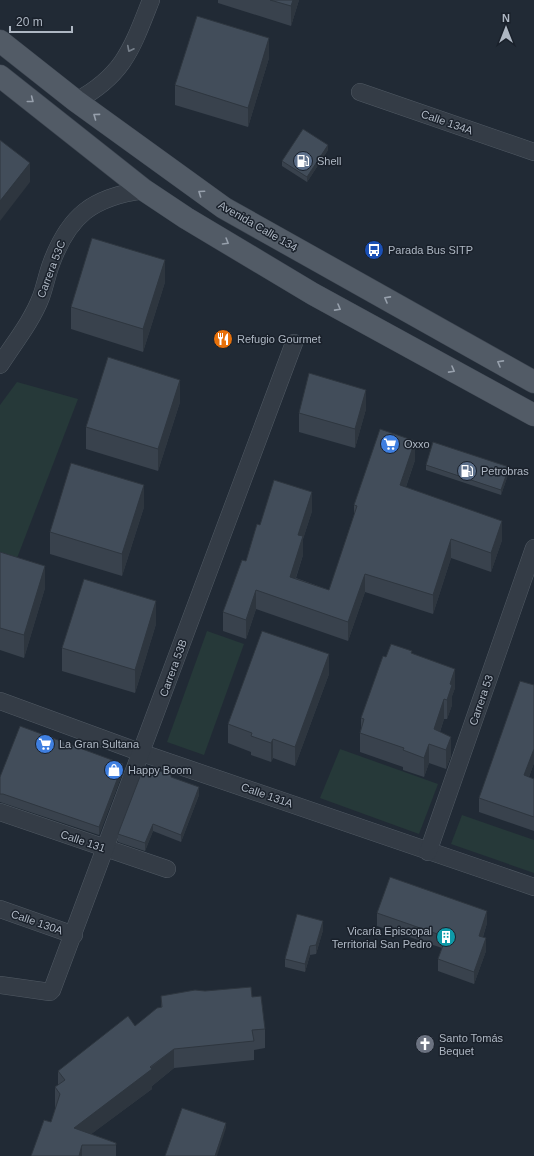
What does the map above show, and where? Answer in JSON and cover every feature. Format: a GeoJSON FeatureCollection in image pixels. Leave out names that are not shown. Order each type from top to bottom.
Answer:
{"type":"FeatureCollection","features":[{"type":"Feature","properties":{"kind":"main road","name":"Avenida Calle 134"},"geometry":{"type":"LineString","coordinates":[[0,41],[76,101],[224,208],[534,382]]}},
{"type":"Feature","properties":{"kind":"main road"},"geometry":{"type":"LineString","coordinates":[[0,76],[144,190],[186,218],[313,294],[534,415]]}},
{"type":"Feature","properties":{"kind":"street"},"geometry":{"type":"LineString","coordinates":[[76,101],[93,92],[119,68],[137,34],[151,0]]}},
{"type":"Feature","properties":{"kind":"street","name":"Calle 134A"},"geometry":{"type":"LineString","coordinates":[[360,92],[534,152]]}},
{"type":"Feature","properties":{"kind":"street","name":"Carrera 53C"},"geometry":{"type":"LineString","coordinates":[[0,365],[41,298],[50,265],[60,240],[80,214],[101,200],[121,193],[144,190]]}},
{"type":"Feature","properties":{"kind":"street","name":"Carrera 53B"},"geometry":{"type":"LineString","coordinates":[[0,986],[50,992],[74,934],[104,848],[142,753],[294,343]]}},
{"type":"Feature","properties":{"kind":"street","name":"Carrera 53"},"geometry":{"type":"LineString","coordinates":[[428,852],[532,558]]}},
{"type":"Feature","properties":{"kind":"street","name":"Calle 131A"},"geometry":{"type":"LineString","coordinates":[[0,700],[142,753],[534,887]]}},
{"type":"Feature","properties":{"kind":"street","name":"Calle 131"},"geometry":{"type":"LineString","coordinates":[[0,812],[167,870]]}},
{"type":"Feature","properties":{"kind":"street","name":"Calle 130A"},"geometry":{"type":"LineString","coordinates":[[0,909],[74,934]]}},
{"type":"Feature","properties":{"kind":"shaded area"},"geometry":{"type":"Polygon","coordinates":[[[17,382],[78,399],[14,566],[0,561],[0,405],[17,382]]]}},
{"type":"Feature","properties":{"kind":"shaded area"},"geometry":{"type":"Polygon","coordinates":[[[207,631],[244,644],[204,755],[167,742],[207,631]]]}},
{"type":"Feature","properties":{"kind":"shaded area"},"geometry":{"type":"Polygon","coordinates":[[[340,749],[438,784],[419,834],[320,798],[340,749]]]}},
{"type":"Feature","properties":{"kind":"shaded area"},"geometry":{"type":"Polygon","coordinates":[[[462,815],[534,840],[534,873],[451,844],[462,815]]]}},
{"type":"Feature","properties":{"kind":"building"},"geometry":{"type":"Polygon","coordinates":[[[270,0],[293,0],[291,6],[270,0]]]}},
{"type":"Feature","properties":{"kind":"building"},"geometry":{"type":"Polygon","coordinates":[[[197,16],[269,38],[248,108],[175,85],[197,16]]]}},
{"type":"Feature","properties":{"kind":"building","name":"Shell"},"geometry":{"type":"Polygon","coordinates":[[[303,129],[328,145],[307,177],[282,161],[303,129]]]}},
{"type":"Feature","properties":{"kind":"building"},"geometry":{"type":"Polygon","coordinates":[[[0,140],[30,163],[0,201],[0,140]]]}},
{"type":"Feature","properties":{"kind":"building"},"geometry":{"type":"Polygon","coordinates":[[[92,238],[165,260],[143,329],[71,307],[92,238]]]}},
{"type":"Feature","properties":{"kind":"building"},"geometry":{"type":"Polygon","coordinates":[[[108,357],[180,380],[158,449],[86,427],[108,357]]]}},
{"type":"Feature","properties":{"kind":"building"},"geometry":{"type":"Polygon","coordinates":[[[309,373],[366,390],[355,429],[299,413],[309,373]]]}},
{"type":"Feature","properties":{"kind":"building"},"geometry":{"type":"Polygon","coordinates":[[[380,429],[415,441],[400,485],[502,521],[491,553],[451,539],[433,595],[365,574],[348,622],[256,590],[246,620],[223,612],[242,560],[246,561],[257,524],[260,525],[274,480],[312,492],[298,535],[303,536],[290,577],[329,590],[357,506],[354,505],[380,429]]]}},
{"type":"Feature","properties":{"kind":"building","name":"Petrobras"},"geometry":{"type":"Polygon","coordinates":[[[433,442],[509,467],[501,490],[426,465],[433,442]]]}},
{"type":"Feature","properties":{"kind":"building"},"geometry":{"type":"Polygon","coordinates":[[[71,463],[144,485],[122,554],[50,532],[71,463]]]}},
{"type":"Feature","properties":{"kind":"building"},"geometry":{"type":"Polygon","coordinates":[[[0,552],[45,566],[24,635],[0,628],[0,552]]]}},
{"type":"Feature","properties":{"kind":"building"},"geometry":{"type":"Polygon","coordinates":[[[84,579],[156,601],[135,670],[62,648],[84,579]]]}},
{"type":"Feature","properties":{"kind":"building"},"geometry":{"type":"Polygon","coordinates":[[[262,631],[329,654],[295,747],[273,739],[271,743],[251,736],[252,733],[228,724],[262,631]]]}},
{"type":"Feature","properties":{"kind":"building"},"geometry":{"type":"Polygon","coordinates":[[[391,644],[455,669],[447,700],[444,699],[434,729],[451,737],[446,750],[429,744],[424,758],[403,750],[404,748],[360,733],[364,719],[361,718],[383,656],[386,657],[391,644]]]}},
{"type":"Feature","properties":{"kind":"building"},"geometry":{"type":"Polygon","coordinates":[[[520,681],[534,685],[534,749],[524,775],[534,779],[534,817],[479,798],[520,681]]]}},
{"type":"Feature","properties":{"kind":"building"},"geometry":{"type":"Polygon","coordinates":[[[20,726],[123,764],[99,827],[0,794],[0,777],[20,726]]]}},
{"type":"Feature","properties":{"kind":"building"},"geometry":{"type":"Polygon","coordinates":[[[144,766],[171,775],[171,777],[199,787],[181,835],[153,824],[145,843],[118,834],[144,766]]]}},
{"type":"Feature","properties":{"kind":"building","name":"Vicaría Episcopal Territorial San Pedro"},"geometry":{"type":"Polygon","coordinates":[[[390,877],[487,911],[479,936],[486,938],[474,972],[438,959],[446,937],[377,913],[390,877]]]}},
{"type":"Feature","properties":{"kind":"building"},"geometry":{"type":"Polygon","coordinates":[[[297,914],[323,921],[316,945],[310,946],[305,964],[285,959],[297,914]]]}},
{"type":"Feature","properties":{"kind":"building"},"geometry":{"type":"Polygon","coordinates":[[[251,987],[252,997],[261,996],[265,1029],[252,1030],[254,1041],[174,1049],[150,1067],[152,1069],[74,1128],[116,1143],[116,1145],[82,1145],[79,1156],[31,1156],[44,1120],[51,1122],[60,1094],[55,1087],[65,1080],[58,1071],[128,1016],[135,1026],[157,1008],[162,1007],[161,996],[195,990],[205,991],[251,987]]]}},
{"type":"Feature","properties":{"kind":"building"},"geometry":{"type":"Polygon","coordinates":[[[182,1108],[226,1123],[215,1156],[165,1156],[182,1108]]]}},
{"type":"Feature","properties":{"kind":"place","name":"Shell"},"geometry":{"type":"Point","coordinates":[303,161]}},
{"type":"Feature","properties":{"kind":"place","name":"Parada Bus SITP"},"geometry":{"type":"Point","coordinates":[374,250]}},
{"type":"Feature","properties":{"kind":"place","name":"Refugio Gourmet"},"geometry":{"type":"Point","coordinates":[223,339]}},
{"type":"Feature","properties":{"kind":"place","name":"Oxxo"},"geometry":{"type":"Point","coordinates":[390,444]}},
{"type":"Feature","properties":{"kind":"place","name":"Petrobras"},"geometry":{"type":"Point","coordinates":[467,471]}},
{"type":"Feature","properties":{"kind":"place","name":"La Gran Sultana"},"geometry":{"type":"Point","coordinates":[45,744]}},
{"type":"Feature","properties":{"kind":"place","name":"Happy Boom"},"geometry":{"type":"Point","coordinates":[114,770]}},
{"type":"Feature","properties":{"kind":"place","name":"Vicaría Episcopal Territorial San Pedro"},"geometry":{"type":"Point","coordinates":[446,937]}},
{"type":"Feature","properties":{"kind":"place","name":"Santo Tomás Bequet"},"geometry":{"type":"Point","coordinates":[425,1044]}}]}
